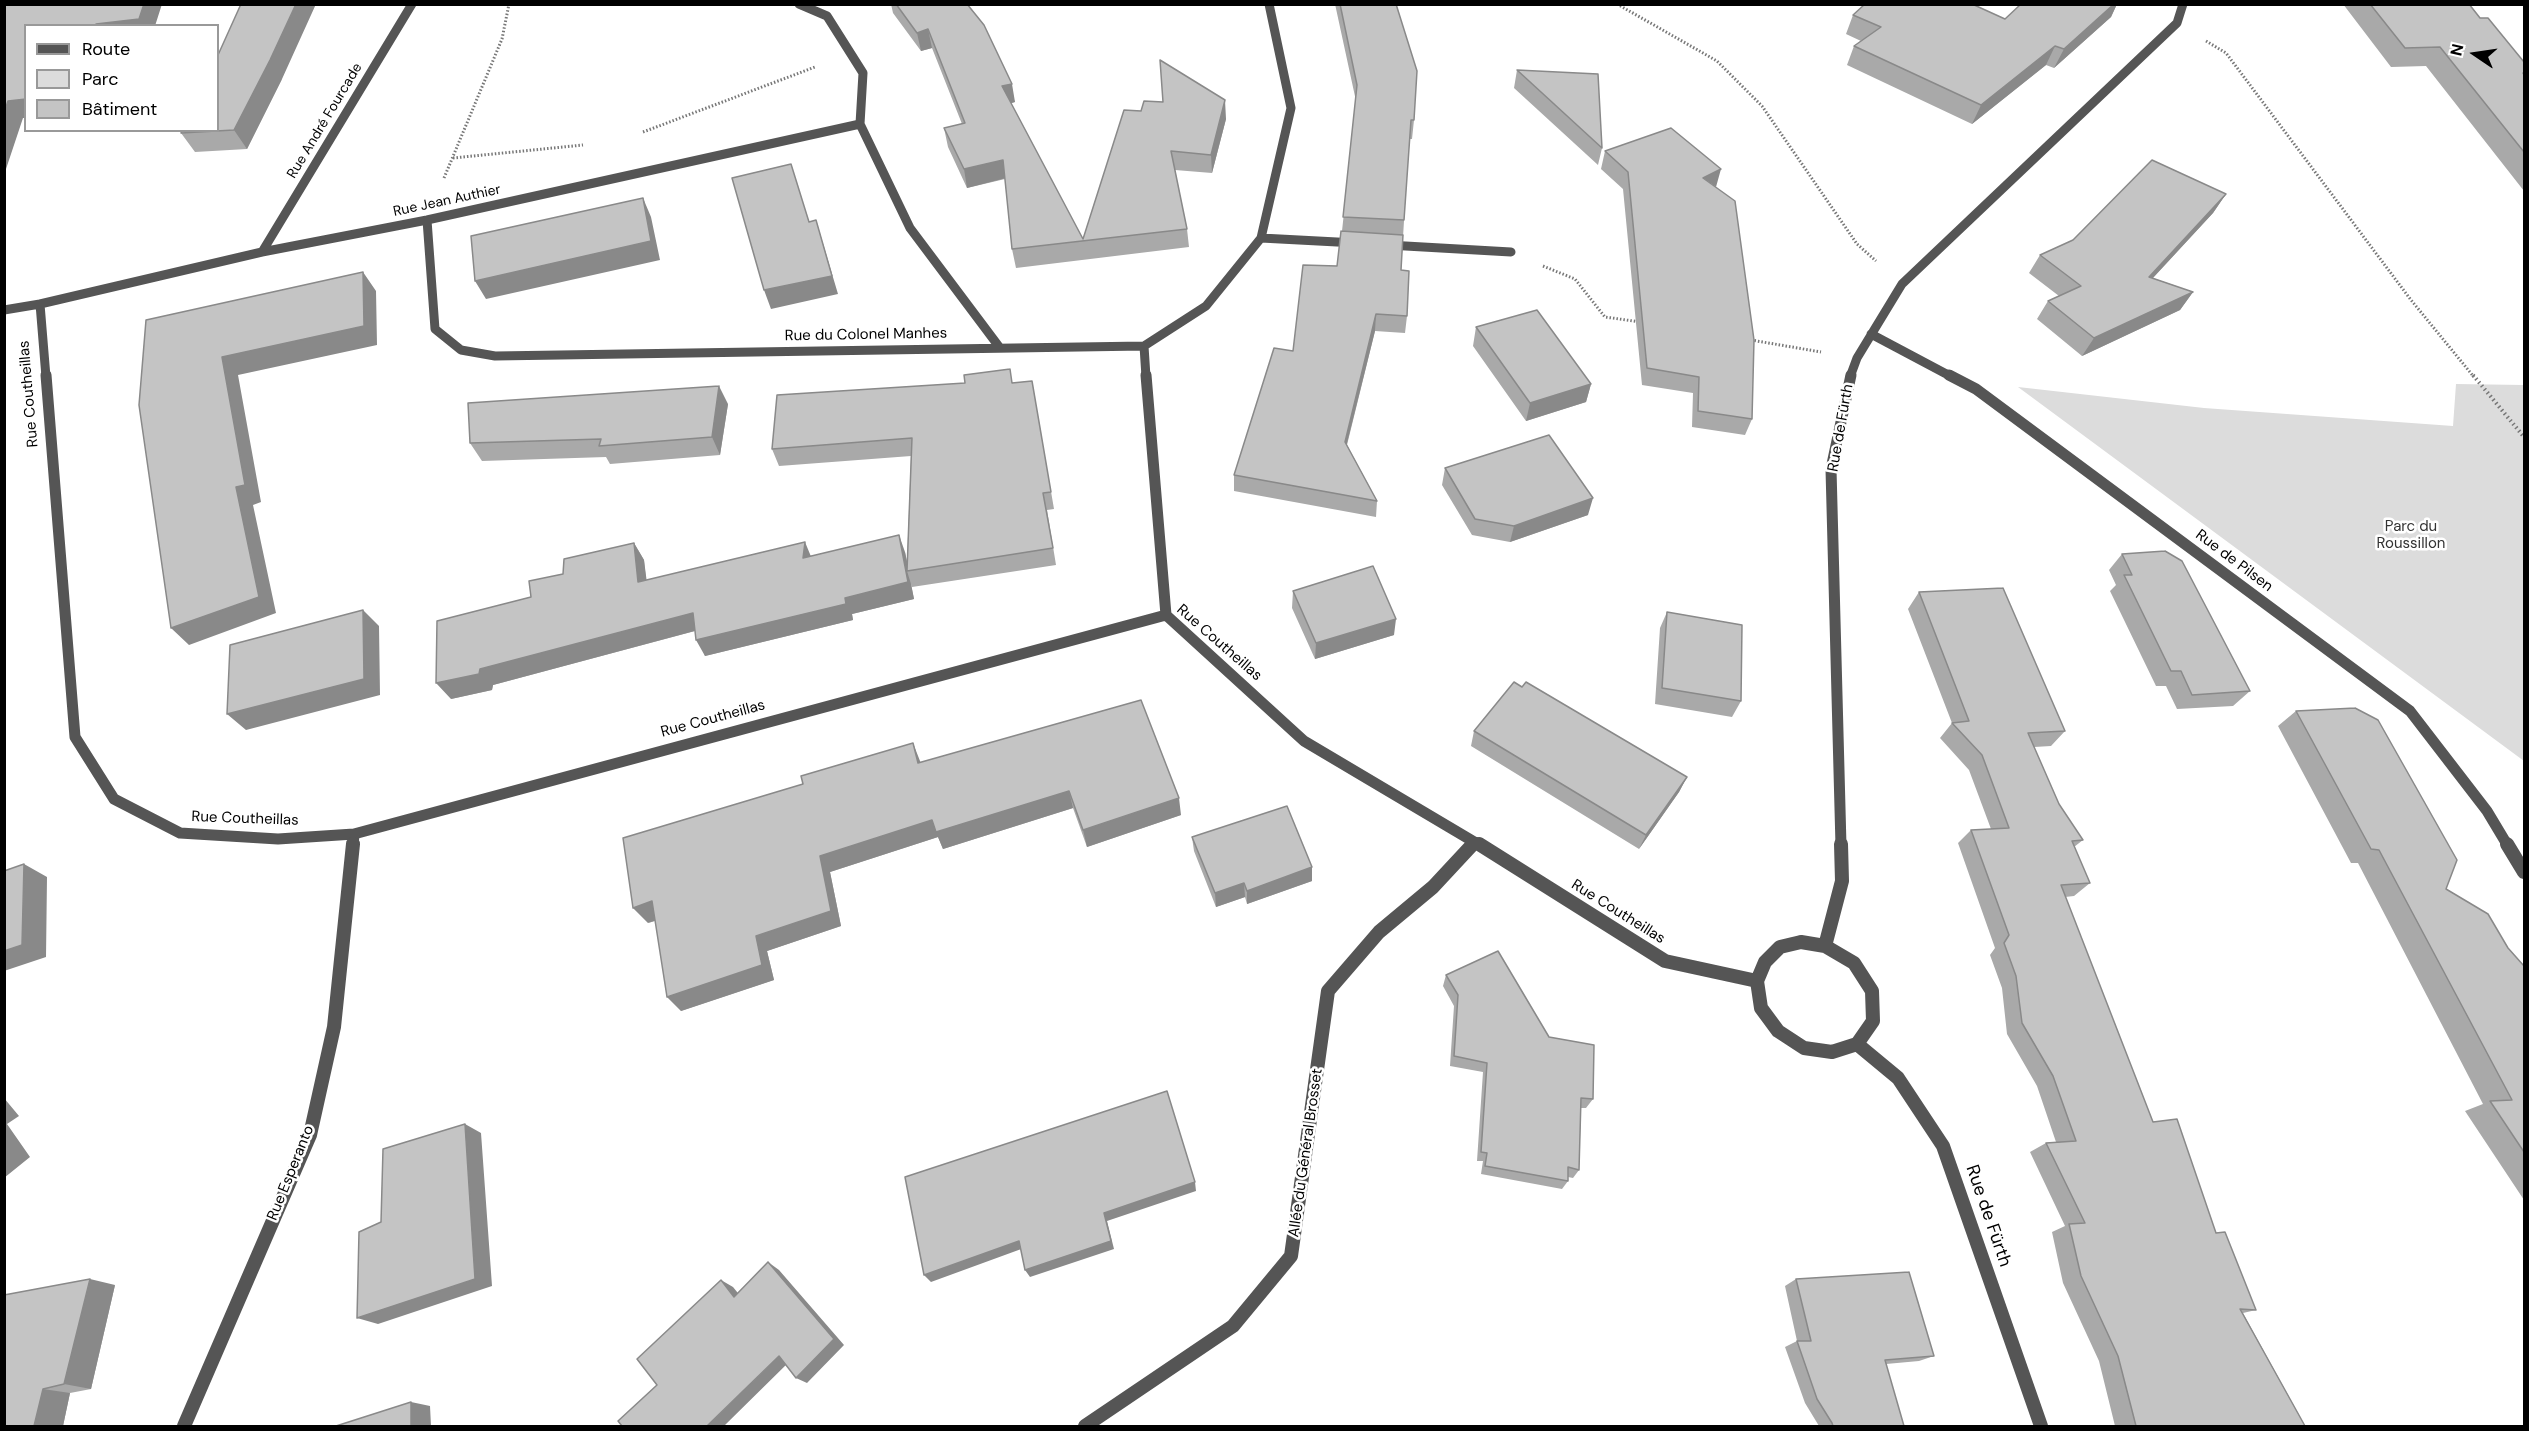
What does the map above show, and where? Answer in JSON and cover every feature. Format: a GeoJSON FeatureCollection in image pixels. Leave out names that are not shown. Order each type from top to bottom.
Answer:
{"type":"FeatureCollection","features":[{"type":"Feature","properties":{"kind":"street","name":"Rue André Fourcade"},"geometry":{"type":"LineString","coordinates":[[262,252],[412,4]]}},
{"type":"Feature","properties":{"kind":"street"},"geometry":{"type":"LineString","coordinates":[[799,4],[827,16],[863,73],[860,124],[910,228],[1000,348]]}},
{"type":"Feature","properties":{"kind":"street"},"geometry":{"type":"LineString","coordinates":[[1166,615],[1144,346],[1206,306],[1261,238],[1292,108],[1269,4]]}},
{"type":"Feature","properties":{"kind":"street","name":"Rue de Fürth"},"geometry":{"type":"LineString","coordinates":[[1825,946],[1842,881],[1831,470],[1846,389],[1857,358],[1902,284],[2177,23],[2183,4]]}},
{"type":"Feature","properties":{"kind":"street","name":"Rue Jean Authier"},"geometry":{"type":"LineString","coordinates":[[40,304],[262,252],[427,220],[860,124]]}},
{"type":"Feature","properties":{"kind":"street","name":"Rue du Colonel Manhes"},"geometry":{"type":"LineString","coordinates":[[427,220],[435,328],[461,350],[495,356],[1144,346]]}},
{"type":"Feature","properties":{"kind":"street"},"geometry":{"type":"LineString","coordinates":[[1261,238],[1368,244]]}},
{"type":"Feature","properties":{"kind":"street"},"geometry":{"type":"LineString","coordinates":[[1380,245],[1511,252]]}},
{"type":"Feature","properties":{"kind":"street"},"geometry":{"type":"LineString","coordinates":[[4,310],[40,304]]}},
{"type":"Feature","properties":{"kind":"street","name":"Rue Coutheillas"},"geometry":{"type":"LineString","coordinates":[[40,304],[75,737],[114,799],[180,833],[278,839],[354,834],[1166,615],[1305,741],[1475,842],[1665,961],[1757,981]]}},
{"type":"Feature","properties":{"kind":"street","name":"Rue de Pilsen"},"geometry":{"type":"LineString","coordinates":[[1871,334],[1976,389],[2410,711],[2487,811],[2524,872]]}},
{"type":"Feature","properties":{"kind":"street","name":"Rue Esperanto"},"geometry":{"type":"LineString","coordinates":[[184,1426],[310,1135],[334,1027],[342,929],[354,834]]}},
{"type":"Feature","properties":{"kind":"street","name":"Allée du Général Brosset"},"geometry":{"type":"LineString","coordinates":[[1085,1426],[1233,1326],[1292,1256],[1328,991],[1379,932],[1433,887],[1475,842]]}},
{"type":"Feature","properties":{"kind":"street"},"geometry":{"type":"LineString","coordinates":[[1801,942],[1825,946],[1854,963],[1872,991],[1873,1021],[1857,1044],[1833,1052],[1804,1048],[1778,1031],[1761,1008],[1757,981],[1764,962],[1780,947],[1801,942]]}},
{"type":"Feature","properties":{"kind":"street","name":"Rue de Fürth"},"geometry":{"type":"LineString","coordinates":[[1857,1044],[1898,1078],[1943,1146],[2041,1426]]}},
{"type":"Feature","properties":{"kind":"path"},"geometry":{"type":"LineString","coordinates":[[427,220],[502,39],[509,4]]}},
{"type":"Feature","properties":{"kind":"path"},"geometry":{"type":"LineString","coordinates":[[1617,4],[1717,62],[1732,76],[1762,106],[1857,244],[1902,284]]}},
{"type":"Feature","properties":{"kind":"path"},"geometry":{"type":"LineString","coordinates":[[2177,23],[2226,53],[2411,300],[2524,436]]}},
{"type":"Feature","properties":{"kind":"path"},"geometry":{"type":"LineString","coordinates":[[640,133],[851,54]]}},
{"type":"Feature","properties":{"kind":"path"},"geometry":{"type":"LineString","coordinates":[[453,158],[592,144]]}},
{"type":"Feature","properties":{"kind":"path"},"geometry":{"type":"LineString","coordinates":[[1511,252],[1575,279],[1605,316],[1651,324]]}},
{"type":"Feature","properties":{"kind":"path"},"geometry":{"type":"LineString","coordinates":[[1743,339],[1857,358]]}},
{"type":"Feature","properties":{"kind":"green space","name":"Parc du Roussillon"},"geometry":{"type":"Polygon","coordinates":[[[2456,384],[2524,385],[2524,761],[2018,387],[2204,408],[2453,426],[2456,384]]]}},
{"type":"Feature","properties":{"kind":"building"},"geometry":{"type":"Polygon","coordinates":[[[4,4],[144,4],[139,19],[96,24],[24,24],[24,99],[8,101],[4,113],[4,4]]]}},
{"type":"Feature","properties":{"kind":"building"},"geometry":{"type":"Polygon","coordinates":[[[241,4],[296,4],[234,130],[219,131],[219,53],[241,4]]]}},
{"type":"Feature","properties":{"kind":"building"},"geometry":{"type":"Polygon","coordinates":[[[896,4],[967,4],[984,25],[1012,84],[1002,86],[1083,239],[1124,110],[1141,111],[1144,101],[1163,102],[1160,60],[1225,100],[1211,155],[1171,151],[1187,229],[1012,249],[1003,160],[964,169],[944,128],[965,123],[928,29],[917,33],[896,4]]]}},
{"type":"Feature","properties":{"kind":"building"},"geometry":{"type":"Polygon","coordinates":[[[1340,4],[1396,4],[1417,71],[1404,220],[1343,217],[1357,85],[1340,4]]]}},
{"type":"Feature","properties":{"kind":"building"},"geometry":{"type":"Polygon","coordinates":[[[1865,4],[1972,4],[2005,19],[2021,4],[2114,4],[2064,49],[2055,46],[1981,105],[1854,46],[1881,27],[1853,15],[1865,4]]]}},
{"type":"Feature","properties":{"kind":"building"},"geometry":{"type":"Polygon","coordinates":[[[2370,4],[2469,4],[2480,18],[2488,18],[2524,62],[2524,152],[2440,47],[2405,48],[2370,4]]]}},
{"type":"Feature","properties":{"kind":"building"},"geometry":{"type":"Polygon","coordinates":[[[1517,70],[1598,74],[1602,148],[1517,70]]]}},
{"type":"Feature","properties":{"kind":"building"},"geometry":{"type":"Polygon","coordinates":[[[1671,128],[1721,169],[1703,178],[1735,201],[1754,340],[1752,419],[1698,411],[1699,377],[1647,368],[1628,172],[1605,151],[1671,128]]]}},
{"type":"Feature","properties":{"kind":"building"},"geometry":{"type":"Polygon","coordinates":[[[2152,160],[2226,194],[2149,277],[2193,292],[2094,338],[2048,301],[2081,286],[2040,255],[2073,240],[2152,160]]]}},
{"type":"Feature","properties":{"kind":"building"},"geometry":{"type":"Polygon","coordinates":[[[791,164],[809,222],[816,220],[832,276],[764,290],[732,178],[791,164]]]}},
{"type":"Feature","properties":{"kind":"building"},"geometry":{"type":"Polygon","coordinates":[[[643,198],[651,241],[475,281],[471,236],[643,198]]]}},
{"type":"Feature","properties":{"kind":"building"},"geometry":{"type":"Polygon","coordinates":[[[1341,231],[1403,235],[1401,270],[1409,271],[1407,316],[1376,314],[1345,442],[1377,501],[1234,475],[1274,348],[1293,351],[1303,265],[1337,266],[1341,231]]]}},
{"type":"Feature","properties":{"kind":"building"},"geometry":{"type":"Polygon","coordinates":[[[363,272],[364,326],[222,357],[245,485],[236,487],[259,597],[171,628],[139,405],[146,320],[363,272]]]}},
{"type":"Feature","properties":{"kind":"building"},"geometry":{"type":"Polygon","coordinates":[[[1537,310],[1591,384],[1530,403],[1476,327],[1537,310]]]}},
{"type":"Feature","properties":{"kind":"building"},"geometry":{"type":"Polygon","coordinates":[[[1010,369],[1012,383],[1032,381],[1051,492],[1043,493],[1053,548],[907,571],[912,438],[772,449],[777,395],[965,383],[964,375],[1010,369]]]}},
{"type":"Feature","properties":{"kind":"building"},"geometry":{"type":"Polygon","coordinates":[[[719,386],[712,437],[599,446],[601,439],[470,443],[468,403],[719,386]]]}},
{"type":"Feature","properties":{"kind":"building"},"geometry":{"type":"Polygon","coordinates":[[[1549,435],[1593,498],[1514,526],[1475,519],[1445,468],[1549,435]]]}},
{"type":"Feature","properties":{"kind":"building"},"geometry":{"type":"Polygon","coordinates":[[[899,535],[908,582],[845,598],[846,604],[696,640],[693,613],[480,669],[479,674],[436,683],[437,621],[531,597],[529,581],[563,574],[564,559],[634,543],[638,582],[805,542],[803,558],[899,535]]]}},
{"type":"Feature","properties":{"kind":"building"},"geometry":{"type":"Polygon","coordinates":[[[2165,551],[2182,561],[2250,691],[2192,695],[2181,671],[2171,671],[2124,575],[2132,575],[2122,554],[2165,551]]]}},
{"type":"Feature","properties":{"kind":"building"},"geometry":{"type":"Polygon","coordinates":[[[1373,566],[1396,619],[1316,643],[1293,591],[1373,566]]]}},
{"type":"Feature","properties":{"kind":"building"},"geometry":{"type":"Polygon","coordinates":[[[2003,588],[2065,731],[2028,733],[2059,804],[2083,840],[2072,841],[2090,883],[2061,885],[2153,1122],[2177,1119],[2216,1233],[2225,1232],[2256,1310],[2240,1309],[2305,1426],[2136,1426],[2118,1356],[2081,1276],[2069,1224],[2085,1223],[2046,1143],[2076,1141],[2053,1076],[2022,1023],[2016,976],[2004,943],[2009,935],[1971,830],[2009,828],[1982,755],[1952,723],[1969,721],[1919,592],[2003,588]]]}},
{"type":"Feature","properties":{"kind":"building"},"geometry":{"type":"Polygon","coordinates":[[[363,610],[364,679],[227,714],[230,645],[363,610]]]}},
{"type":"Feature","properties":{"kind":"building"},"geometry":{"type":"Polygon","coordinates":[[[1667,612],[1742,625],[1741,701],[1662,688],[1667,612]]]}},
{"type":"Feature","properties":{"kind":"building"},"geometry":{"type":"Polygon","coordinates":[[[1514,682],[1522,687],[1526,682],[1687,777],[1646,835],[1474,731],[1514,682]]]}},
{"type":"Feature","properties":{"kind":"building"},"geometry":{"type":"Polygon","coordinates":[[[1141,700],[1179,798],[1083,830],[1069,791],[936,832],[932,820],[820,856],[831,911],[756,936],[762,965],[667,997],[652,901],[633,908],[623,838],[803,784],[801,776],[913,743],[918,763],[1141,700]]]}},
{"type":"Feature","properties":{"kind":"building"},"geometry":{"type":"Polygon","coordinates":[[[2355,708],[2378,720],[2457,860],[2446,889],[2488,914],[2508,948],[2524,966],[2524,1152],[2490,1101],[2512,1100],[2379,850],[2371,849],[2296,711],[2355,708]]]}},
{"type":"Feature","properties":{"kind":"building"},"geometry":{"type":"Polygon","coordinates":[[[1287,806],[1312,867],[1247,891],[1244,883],[1215,893],[1192,837],[1287,806]]]}},
{"type":"Feature","properties":{"kind":"building"},"geometry":{"type":"Polygon","coordinates":[[[24,864],[22,945],[4,951],[4,871],[24,864]]]}},
{"type":"Feature","properties":{"kind":"building"},"geometry":{"type":"Polygon","coordinates":[[[1498,951],[1549,1037],[1594,1045],[1593,1099],[1581,1098],[1579,1170],[1568,1167],[1568,1181],[1485,1166],[1487,1153],[1481,1152],[1487,1063],[1454,1056],[1458,995],[1446,975],[1498,951]]]}},
{"type":"Feature","properties":{"kind":"building"},"geometry":{"type":"Polygon","coordinates":[[[1167,1091],[1195,1182],[1104,1213],[1111,1241],[1025,1270],[1019,1241],[924,1275],[905,1177],[1167,1091]]]}},
{"type":"Feature","properties":{"kind":"building"},"geometry":{"type":"Polygon","coordinates":[[[465,1124],[475,1279],[357,1318],[359,1232],[381,1222],[383,1149],[465,1124]]]}},
{"type":"Feature","properties":{"kind":"building"},"geometry":{"type":"Polygon","coordinates":[[[768,1262],[834,1339],[796,1378],[779,1356],[707,1426],[622,1426],[618,1421],[657,1385],[637,1359],[721,1280],[734,1297],[768,1262]]]}},
{"type":"Feature","properties":{"kind":"building"},"geometry":{"type":"Polygon","coordinates":[[[1909,1272],[1934,1356],[1885,1360],[1904,1426],[1833,1426],[1817,1399],[1797,1341],[1811,1341],[1796,1279],[1909,1272]]]}},
{"type":"Feature","properties":{"kind":"building"},"geometry":{"type":"Polygon","coordinates":[[[90,1279],[64,1384],[43,1389],[34,1426],[4,1426],[4,1295],[90,1279]]]}},
{"type":"Feature","properties":{"kind":"building"},"geometry":{"type":"Polygon","coordinates":[[[411,1402],[411,1426],[336,1426],[411,1402]]]}}]}
